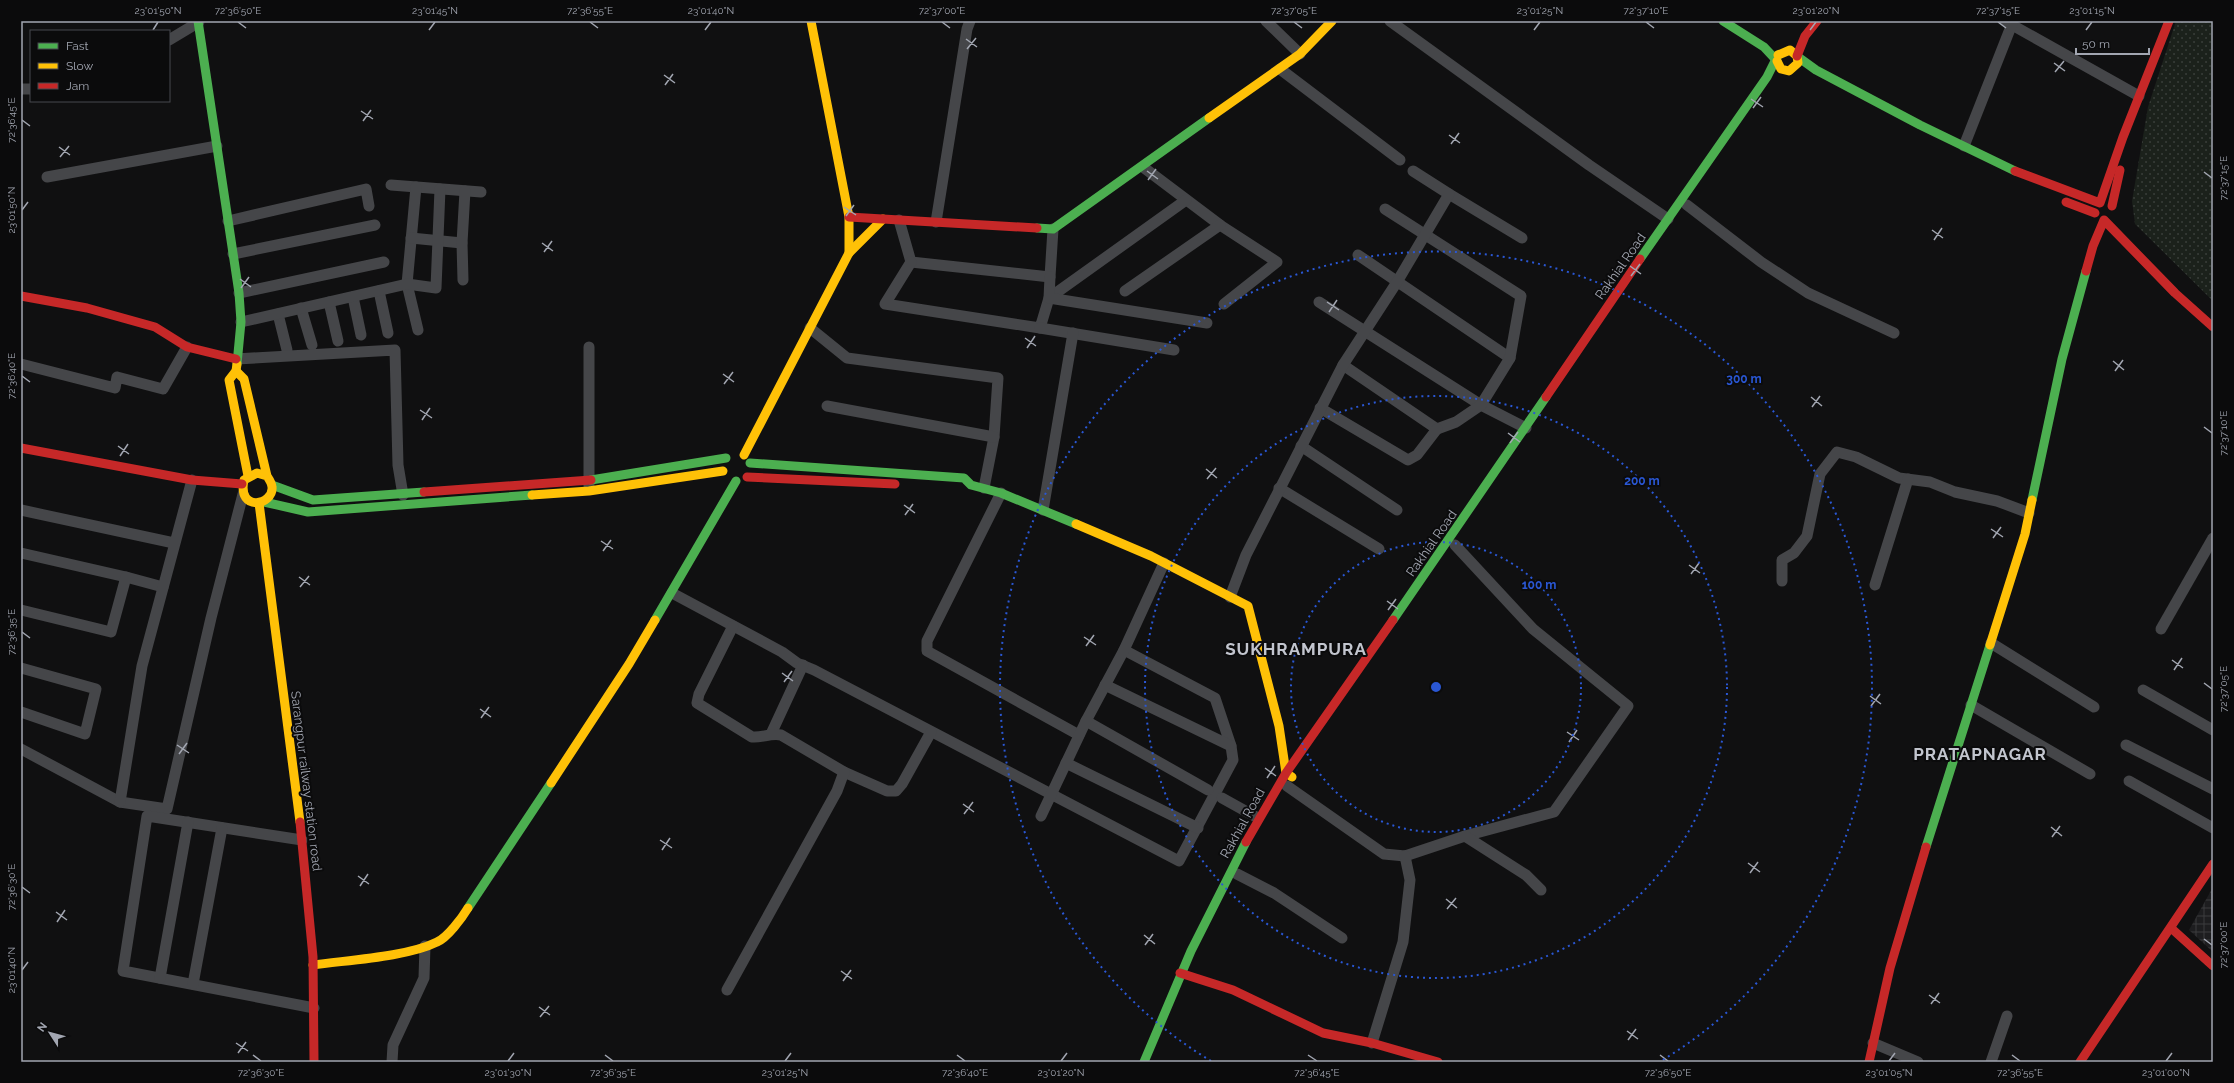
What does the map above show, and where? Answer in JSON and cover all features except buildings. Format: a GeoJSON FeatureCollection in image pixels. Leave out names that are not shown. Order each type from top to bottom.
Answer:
{"type":"FeatureCollection","features":[{"type":"Feature","properties":{"kind":"street"},"geometry":{"type":"LineString","coordinates":[[811,21],[849,217],[849,253]]}},
{"type":"Feature","properties":{"kind":"street"},"geometry":{"type":"LineString","coordinates":[[936,222],[970,21]]}},
{"type":"Feature","properties":{"kind":"street"},"geometry":{"type":"LineString","coordinates":[[1266,21],[1300,54]]}},
{"type":"Feature","properties":{"kind":"street"},"geometry":{"type":"LineString","coordinates":[[849,217],[1054,229],[1280,69],[1300,54],[1332,21]]}},
{"type":"Feature","properties":{"kind":"street"},"geometry":{"type":"LineString","coordinates":[[1390,21],[1589,165],[1668,219]]}},
{"type":"Feature","properties":{"kind":"street"},"geometry":{"type":"LineString","coordinates":[[1723,21],[1764,47],[1777,61],[1779,66],[1795,72],[2002,173],[2098,216],[2170,288],[2213,328]]}},
{"type":"Feature","properties":{"kind":"street"},"geometry":{"type":"LineString","coordinates":[[1739,21],[1773,41],[1788,46],[1816,70],[2018,173],[2059,190],[2100,203],[2107,203],[2132,239],[2213,317]]}},
{"type":"Feature","properties":{"kind":"street"},"geometry":{"type":"LineString","coordinates":[[1795,72],[1798,63],[1798,56],[1805,36],[1817,21]]}},
{"type":"Feature","properties":{"kind":"street"},"geometry":{"type":"LineString","coordinates":[[1869,1062],[1890,968],[1931,830],[2025,534],[2062,359],[2093,246],[2098,216],[2096,206],[2100,203],[2134,108],[2168,21]]}},
{"type":"Feature","properties":{"kind":"street"},"geometry":{"type":"LineString","coordinates":[[166,814],[242,489],[248,476],[229,380],[236,371],[236,359],[241,322],[239,293],[199,22],[170,39]]}},
{"type":"Feature","properties":{"kind":"street"},"geometry":{"type":"LineString","coordinates":[[1964,146],[2009,23],[2139,96]]}},
{"type":"Feature","properties":{"kind":"street","name":"Rakhial Road"},"geometry":{"type":"LineString","coordinates":[[1152,1062],[1184,974],[1288,779],[1777,61],[1780,54],[1788,46]]}},
{"type":"Feature","properties":{"kind":"street"},"geometry":{"type":"LineString","coordinates":[[1280,69],[1400,160]]}},
{"type":"Feature","properties":{"kind":"street","name":"Rakhial Road"},"geometry":{"type":"LineString","coordinates":[[1144,1062],[1258,818],[1288,779],[1455,545],[1687,205],[1773,82],[1795,72]]}},
{"type":"Feature","properties":{"kind":"street"},"geometry":{"type":"LineString","coordinates":[[2112,210],[2134,108]]}},
{"type":"Feature","properties":{"kind":"street"},"geometry":{"type":"LineString","coordinates":[[47,177],[217,146]]}},
{"type":"Feature","properties":{"kind":"street"},"geometry":{"type":"LineString","coordinates":[[1143,167],[1220,225],[1277,262],[1224,304]]}},
{"type":"Feature","properties":{"kind":"street"},"geometry":{"type":"LineString","coordinates":[[1413,171],[1522,238]]}},
{"type":"Feature","properties":{"kind":"street"},"geometry":{"type":"LineString","coordinates":[[391,186],[481,192]]}},
{"type":"Feature","properties":{"kind":"street"},"geometry":{"type":"LineString","coordinates":[[416,187],[410,238],[407,284],[418,330]]}},
{"type":"Feature","properties":{"kind":"street"},"geometry":{"type":"LineString","coordinates":[[228,222],[366,189],[370,206]]}},
{"type":"Feature","properties":{"kind":"street"},"geometry":{"type":"LineString","coordinates":[[241,322],[407,284],[436,288],[440,189]]}},
{"type":"Feature","properties":{"kind":"street"},"geometry":{"type":"LineString","coordinates":[[463,280],[462,243],[465,191]]}},
{"type":"Feature","properties":{"kind":"street"},"geometry":{"type":"LineString","coordinates":[[1230,597],[1246,555],[1343,365],[1367,331],[1449,194]]}},
{"type":"Feature","properties":{"kind":"street"},"geometry":{"type":"LineString","coordinates":[[1049,298],[1186,200]]}},
{"type":"Feature","properties":{"kind":"street"},"geometry":{"type":"LineString","coordinates":[[1687,205],[1760,262],[1808,293],[1894,333]]}},
{"type":"Feature","properties":{"kind":"street"},"geometry":{"type":"LineString","coordinates":[[1320,408],[1408,460],[1417,456],[1437,429],[1456,422],[1481,405],[1510,358],[1522,296],[1385,209]]}},
{"type":"Feature","properties":{"kind":"street"},"geometry":{"type":"LineString","coordinates":[[2098,216],[2112,210]]}},
{"type":"Feature","properties":{"kind":"street"},"geometry":{"type":"LineString","coordinates":[[744,455],[849,253],[883,219]]}},
{"type":"Feature","properties":{"kind":"street"},"geometry":{"type":"LineString","coordinates":[[899,220],[910,262],[885,304],[1174,350]]}},
{"type":"Feature","properties":{"kind":"street"},"geometry":{"type":"LineString","coordinates":[[233,254],[375,225]]}},
{"type":"Feature","properties":{"kind":"street"},"geometry":{"type":"LineString","coordinates":[[1125,291],[1220,225]]}},
{"type":"Feature","properties":{"kind":"street"},"geometry":{"type":"LineString","coordinates":[[1040,328],[1049,298],[1054,229]]}},
{"type":"Feature","properties":{"kind":"street"},"geometry":{"type":"LineString","coordinates":[[410,238],[462,243]]}},
{"type":"Feature","properties":{"kind":"street"},"geometry":{"type":"LineString","coordinates":[[1358,255],[1510,358]]}},
{"type":"Feature","properties":{"kind":"street"},"geometry":{"type":"LineString","coordinates":[[239,293],[384,262]]}},
{"type":"Feature","properties":{"kind":"street"},"geometry":{"type":"LineString","coordinates":[[910,262],[1050,276]]}},
{"type":"Feature","properties":{"kind":"street"},"geometry":{"type":"LineString","coordinates":[[379,291],[388,333]]}},
{"type":"Feature","properties":{"kind":"street"},"geometry":{"type":"LineString","coordinates":[[21,296],[87,308],[155,327],[187,347],[236,359],[395,350],[398,465],[403,494]]}},
{"type":"Feature","properties":{"kind":"street"},"geometry":{"type":"LineString","coordinates":[[353,297],[361,335]]}},
{"type":"Feature","properties":{"kind":"street"},"geometry":{"type":"LineString","coordinates":[[1049,298],[1207,323]]}},
{"type":"Feature","properties":{"kind":"street"},"geometry":{"type":"LineString","coordinates":[[329,302],[338,341]]}},
{"type":"Feature","properties":{"kind":"street"},"geometry":{"type":"LineString","coordinates":[[1319,302],[1367,331],[1481,405],[1526,428]]}},
{"type":"Feature","properties":{"kind":"street"},"geometry":{"type":"LineString","coordinates":[[302,308],[312,345]]}},
{"type":"Feature","properties":{"kind":"street"},"geometry":{"type":"LineString","coordinates":[[278,314],[288,350]]}},
{"type":"Feature","properties":{"kind":"street"},"geometry":{"type":"LineString","coordinates":[[810,328],[847,358],[998,378],[994,437],[984,488]]}},
{"type":"Feature","properties":{"kind":"street"},"geometry":{"type":"LineString","coordinates":[[1043,510],[1073,333]]}},
{"type":"Feature","properties":{"kind":"street"},"geometry":{"type":"LineString","coordinates":[[21,364],[115,388],[117,377],[163,389],[187,347]]}},
{"type":"Feature","properties":{"kind":"street"},"geometry":{"type":"LineString","coordinates":[[589,347],[589,486]]}},
{"type":"Feature","properties":{"kind":"street"},"geometry":{"type":"LineString","coordinates":[[1343,365],[1437,429]]}},
{"type":"Feature","properties":{"kind":"street"},"geometry":{"type":"LineString","coordinates":[[236,371],[244,379],[267,476],[272,485],[271,495],[261,503]]}},
{"type":"Feature","properties":{"kind":"street"},"geometry":{"type":"LineString","coordinates":[[827,406],[994,437]]}},
{"type":"Feature","properties":{"kind":"street"},"geometry":{"type":"LineString","coordinates":[[1301,446],[1397,510]]}},
{"type":"Feature","properties":{"kind":"street"},"geometry":{"type":"LineString","coordinates":[[21,448],[242,489]]}},
{"type":"Feature","properties":{"kind":"street"},"geometry":{"type":"LineString","coordinates":[[1782,581],[1782,560],[1794,553],[1807,536],[1820,474],[1837,452],[1856,457],[1899,478],[1930,482],[1955,492],[1997,501],[2029,513]]}},
{"type":"Feature","properties":{"kind":"street"},"geometry":{"type":"LineString","coordinates":[[272,485],[313,500],[403,494],[589,486],[726,458],[734,453],[744,455],[750,463],[750,472],[747,477]]}},
{"type":"Feature","properties":{"kind":"street"},"geometry":{"type":"LineString","coordinates":[[726,458],[723,471],[727,478],[736,482]]}},
{"type":"Feature","properties":{"kind":"street"},"geometry":{"type":"LineString","coordinates":[[750,463],[964,478],[967,486],[984,488],[1001,493],[1043,510],[1164,563],[1248,606],[1279,726],[1288,779],[1384,854],[1405,856],[1465,836],[1554,812],[1628,706],[1533,629],[1455,545]]}},
{"type":"Feature","properties":{"kind":"street"},"geometry":{"type":"LineString","coordinates":[[242,489],[249,502],[308,512],[589,486],[723,471]]}},
{"type":"Feature","properties":{"kind":"street"},"geometry":{"type":"LineString","coordinates":[[248,476],[257,473],[267,476]]}},
{"type":"Feature","properties":{"kind":"street"},"geometry":{"type":"LineString","coordinates":[[313,965],[425,946],[439,942],[462,919],[629,664],[672,594],[736,482],[747,477],[908,484]]}},
{"type":"Feature","properties":{"kind":"street"},"geometry":{"type":"LineString","coordinates":[[1874,585],[1908,479]]}},
{"type":"Feature","properties":{"kind":"street"},"geometry":{"type":"LineString","coordinates":[[120,802],[142,666],[192,480]]}},
{"type":"Feature","properties":{"kind":"street"},"geometry":{"type":"LineString","coordinates":[[1279,488],[1379,549]]}},
{"type":"Feature","properties":{"kind":"street"},"geometry":{"type":"LineString","coordinates":[[1001,493],[928,641],[927,651],[1079,735]]}},
{"type":"Feature","properties":{"kind":"street","name":"Sarangpur railway station road"},"geometry":{"type":"LineString","coordinates":[[261,503],[302,840],[313,965],[314,1062]]}},
{"type":"Feature","properties":{"kind":"street"},"geometry":{"type":"LineString","coordinates":[[21,510],[174,543]]}},
{"type":"Feature","properties":{"kind":"street"},"geometry":{"type":"LineString","coordinates":[[2161,629],[2213,538]]}},
{"type":"Feature","properties":{"kind":"street"},"geometry":{"type":"LineString","coordinates":[[21,553],[163,587]]}},
{"type":"Feature","properties":{"kind":"street"},"geometry":{"type":"LineString","coordinates":[[1041,816],[1086,721],[1124,650],[1164,563]]}},
{"type":"Feature","properties":{"kind":"street"},"geometry":{"type":"LineString","coordinates":[[21,610],[111,632],[126,577]]}},
{"type":"Feature","properties":{"kind":"street"},"geometry":{"type":"LineString","coordinates":[[672,594],[803,665],[1179,862],[1233,760],[1231,746],[1215,698],[1124,650]]}},
{"type":"Feature","properties":{"kind":"street"},"geometry":{"type":"LineString","coordinates":[[733,626],[699,694],[698,702],[701,707],[752,736],[759,738],[771,734],[780,735],[844,772],[888,791],[896,791],[902,784],[931,732]]}},
{"type":"Feature","properties":{"kind":"street"},"geometry":{"type":"LineString","coordinates":[[1991,643],[2094,707]]}},
{"type":"Feature","properties":{"kind":"street"},"geometry":{"type":"LineString","coordinates":[[771,734],[803,665]]}},
{"type":"Feature","properties":{"kind":"street"},"geometry":{"type":"LineString","coordinates":[[21,668],[96,689],[85,734],[21,712]]}},
{"type":"Feature","properties":{"kind":"street"},"geometry":{"type":"LineString","coordinates":[[1105,685],[1231,746]]}},
{"type":"Feature","properties":{"kind":"street"},"geometry":{"type":"LineString","coordinates":[[2144,690],[2213,730]]}},
{"type":"Feature","properties":{"kind":"street"},"geometry":{"type":"LineString","coordinates":[[1971,705],[2090,774]]}},
{"type":"Feature","properties":{"kind":"street"},"geometry":{"type":"LineString","coordinates":[[1086,721],[1208,790]]}},
{"type":"Feature","properties":{"kind":"street"},"geometry":{"type":"LineString","coordinates":[[2126,746],[2213,789]]}},
{"type":"Feature","properties":{"kind":"street"},"geometry":{"type":"LineString","coordinates":[[21,750],[120,802],[166,814],[188,822],[302,840]]}},
{"type":"Feature","properties":{"kind":"street"},"geometry":{"type":"LineString","coordinates":[[1066,764],[1198,828]]}},
{"type":"Feature","properties":{"kind":"street"},"geometry":{"type":"LineString","coordinates":[[727,990],[837,791],[844,772]]}},
{"type":"Feature","properties":{"kind":"street"},"geometry":{"type":"LineString","coordinates":[[2129,781],[2213,828]]}},
{"type":"Feature","properties":{"kind":"street"},"geometry":{"type":"LineString","coordinates":[[1222,798],[1258,818]]}},
{"type":"Feature","properties":{"kind":"street"},"geometry":{"type":"LineString","coordinates":[[166,814],[148,816],[123,971],[314,1008]]}},
{"type":"Feature","properties":{"kind":"street"},"geometry":{"type":"LineString","coordinates":[[160,978],[188,822]]}},
{"type":"Feature","properties":{"kind":"street"},"geometry":{"type":"LineString","coordinates":[[193,984],[222,828]]}},
{"type":"Feature","properties":{"kind":"street"},"geometry":{"type":"LineString","coordinates":[[1465,836],[1526,875],[1541,890]]}},
{"type":"Feature","properties":{"kind":"street"},"geometry":{"type":"LineString","coordinates":[[1372,1043],[1403,942],[1410,880],[1405,856]]}},
{"type":"Feature","properties":{"kind":"street"},"geometry":{"type":"LineString","coordinates":[[2080,1062],[2213,864]]}},
{"type":"Feature","properties":{"kind":"street"},"geometry":{"type":"LineString","coordinates":[[1237,874],[1274,893],[1342,938]]}},
{"type":"Feature","properties":{"kind":"street"},"geometry":{"type":"LineString","coordinates":[[2171,928],[2213,966]]}},
{"type":"Feature","properties":{"kind":"street"},"geometry":{"type":"LineString","coordinates":[[392,1062],[393,1045],[424,978],[425,946]]}},
{"type":"Feature","properties":{"kind":"street"},"geometry":{"type":"LineString","coordinates":[[1184,974],[1233,990],[1323,1033],[1372,1043],[1438,1062]]}},
{"type":"Feature","properties":{"kind":"street"},"geometry":{"type":"LineString","coordinates":[[1991,1062],[2006,1016]]}},
{"type":"Feature","properties":{"kind":"street"},"geometry":{"type":"LineString","coordinates":[[1873,1043],[1918,1062]]}},
{"type":"Feature","properties":{"kind":"shaded area"},"geometry":{"type":"Polygon","coordinates":[[[2176,21],[2213,21],[2213,301],[2135,224],[2132,201],[2148,107],[2176,21]]]}},
{"type":"Feature","properties":{"kind":"shaded area"},"geometry":{"type":"Polygon","coordinates":[[[2213,887],[2213,952],[2189,930],[2213,887]]]}},
{"type":"Feature","properties":{"kind":"traffic: fast"},"geometry":{"type":"LineString","coordinates":[[198,21],[239,293],[241,322],[237,364]]}},
{"type":"Feature","properties":{"kind":"traffic: fast"},"geometry":{"type":"LineString","coordinates":[[1723,21],[1764,47],[1777,61]]}},
{"type":"Feature","properties":{"kind":"traffic: fast"},"geometry":{"type":"LineString","coordinates":[[1640,259],[1767,77],[1778,55]]}},
{"type":"Feature","properties":{"kind":"traffic: fast"},"geometry":{"type":"LineString","coordinates":[[1798,57],[1816,70],[1920,125],[2015,171]]}},
{"type":"Feature","properties":{"kind":"traffic: fast"},"geometry":{"type":"LineString","coordinates":[[1037,228],[1053,229],[1209,118]]}},
{"type":"Feature","properties":{"kind":"traffic: fast"},"geometry":{"type":"LineString","coordinates":[[2032,500],[2062,359],[2086,271]]}},
{"type":"Feature","properties":{"kind":"traffic: fast"},"geometry":{"type":"LineString","coordinates":[[1393,620],[1546,397]]}},
{"type":"Feature","properties":{"kind":"traffic: fast"},"geometry":{"type":"LineString","coordinates":[[591,480],[726,458]]}},
{"type":"Feature","properties":{"kind":"traffic: fast"},"geometry":{"type":"LineString","coordinates":[[750,463],[964,478],[971,485],[1001,493],[1076,524]]}},
{"type":"Feature","properties":{"kind":"traffic: fast"},"geometry":{"type":"LineString","coordinates":[[655,620],[736,481]]}},
{"type":"Feature","properties":{"kind":"traffic: fast"},"geometry":{"type":"LineString","coordinates":[[272,485],[313,500],[424,492]]}},
{"type":"Feature","properties":{"kind":"traffic: fast"},"geometry":{"type":"LineString","coordinates":[[264,502],[308,512],[532,495]]}},
{"type":"Feature","properties":{"kind":"traffic: fast"},"geometry":{"type":"LineString","coordinates":[[1926,847],[1990,645]]}},
{"type":"Feature","properties":{"kind":"traffic: fast"},"geometry":{"type":"LineString","coordinates":[[468,908],[551,783]]}},
{"type":"Feature","properties":{"kind":"traffic: fast"},"geometry":{"type":"LineString","coordinates":[[1144,1062],[1191,951],[1246,842]]}},
{"type":"Feature","properties":{"kind":"traffic: slow"},"geometry":{"type":"LineString","coordinates":[[811,21],[849,217],[849,253]]}},
{"type":"Feature","properties":{"kind":"traffic: slow"},"geometry":{"type":"LineString","coordinates":[[1209,118],[1300,54],[1332,21]]}},
{"type":"Feature","properties":{"kind":"traffic: slow"},"geometry":{"type":"LineString","coordinates":[[1777,61],[1781,69],[1789,71],[1798,63],[1797,56],[1790,50],[1778,55]]}},
{"type":"Feature","properties":{"kind":"traffic: slow"},"geometry":{"type":"LineString","coordinates":[[744,455],[849,253],[883,219]]}},
{"type":"Feature","properties":{"kind":"traffic: slow"},"geometry":{"type":"LineString","coordinates":[[237,364],[236,371],[229,380],[248,476]]}},
{"type":"Feature","properties":{"kind":"traffic: slow"},"geometry":{"type":"LineString","coordinates":[[236,371],[244,379],[267,476],[272,486],[271,493],[262,501],[256,503],[246,498],[243,491],[244,480],[257,473],[267,476]]}},
{"type":"Feature","properties":{"kind":"traffic: slow"},"geometry":{"type":"LineString","coordinates":[[532,495],[589,491],[723,471]]}},
{"type":"Feature","properties":{"kind":"traffic: slow"},"geometry":{"type":"LineString","coordinates":[[1990,645],[2025,534],[2032,500]]}},
{"type":"Feature","properties":{"kind":"traffic: slow"},"geometry":{"type":"LineString","coordinates":[[259,503],[300,822]]}},
{"type":"Feature","properties":{"kind":"traffic: slow"},"geometry":{"type":"LineString","coordinates":[[1076,524],[1151,556],[1248,606],[1279,726],[1286,773],[1292,777]]}},
{"type":"Feature","properties":{"kind":"traffic: slow"},"geometry":{"type":"LineString","coordinates":[[551,783],[629,664],[655,620]]}},
{"type":"Feature","properties":{"kind":"traffic: slow"},"geometry":{"type":"LineString","coordinates":[[313,965],[394,955],[424,947],[441,940],[450,932],[468,908]]}},
{"type":"Feature","properties":{"kind":"traffic: jam"},"geometry":{"type":"LineString","coordinates":[[1797,56],[1805,36],[1817,21]]}},
{"type":"Feature","properties":{"kind":"traffic: jam"},"geometry":{"type":"LineString","coordinates":[[2015,171],[2100,203],[2123,137],[2169,21]]}},
{"type":"Feature","properties":{"kind":"traffic: jam"},"geometry":{"type":"LineString","coordinates":[[2112,206],[2120,170]]}},
{"type":"Feature","properties":{"kind":"traffic: jam"},"geometry":{"type":"LineString","coordinates":[[2066,202],[2095,213]]}},
{"type":"Feature","properties":{"kind":"traffic: jam"},"geometry":{"type":"LineString","coordinates":[[849,217],[1037,228]]}},
{"type":"Feature","properties":{"kind":"traffic: jam"},"geometry":{"type":"LineString","coordinates":[[2086,271],[2093,246],[2104,220],[2175,293],[2213,327]]}},
{"type":"Feature","properties":{"kind":"traffic: jam"},"geometry":{"type":"LineString","coordinates":[[1546,397],[1640,259]]}},
{"type":"Feature","properties":{"kind":"traffic: jam"},"geometry":{"type":"LineString","coordinates":[[21,296],[87,308],[155,327],[187,347],[236,359]]}},
{"type":"Feature","properties":{"kind":"traffic: jam"},"geometry":{"type":"LineString","coordinates":[[21,448],[192,480],[242,484]]}},
{"type":"Feature","properties":{"kind":"traffic: jam"},"geometry":{"type":"LineString","coordinates":[[747,477],[895,484]]}},
{"type":"Feature","properties":{"kind":"traffic: jam"},"geometry":{"type":"LineString","coordinates":[[424,492],[591,480]]}},
{"type":"Feature","properties":{"kind":"traffic: jam"},"geometry":{"type":"LineString","coordinates":[[1246,842],[1286,773],[1393,620]]}},
{"type":"Feature","properties":{"kind":"traffic: jam"},"geometry":{"type":"LineString","coordinates":[[300,822],[313,957],[314,1062]]}},
{"type":"Feature","properties":{"kind":"traffic: jam"},"geometry":{"type":"LineString","coordinates":[[1869,1062],[1890,968],[1926,847]]}},
{"type":"Feature","properties":{"kind":"traffic: jam"},"geometry":{"type":"LineString","coordinates":[[2080,1062],[2213,864]]}},
{"type":"Feature","properties":{"kind":"traffic: jam"},"geometry":{"type":"LineString","coordinates":[[2171,928],[2213,966]]}},
{"type":"Feature","properties":{"kind":"traffic: jam"},"geometry":{"type":"LineString","coordinates":[[1180,973],[1233,990],[1323,1033],[1372,1043],[1438,1062]]}},
{"type":"Feature","properties":{"kind":"district","name":"SUKHRAMPURA"},"geometry":{"type":"Point","coordinates":[1296,649]}},
{"type":"Feature","properties":{"kind":"district","name":"PRATAPNAGAR"},"geometry":{"type":"Point","coordinates":[1980,754]}}]}
